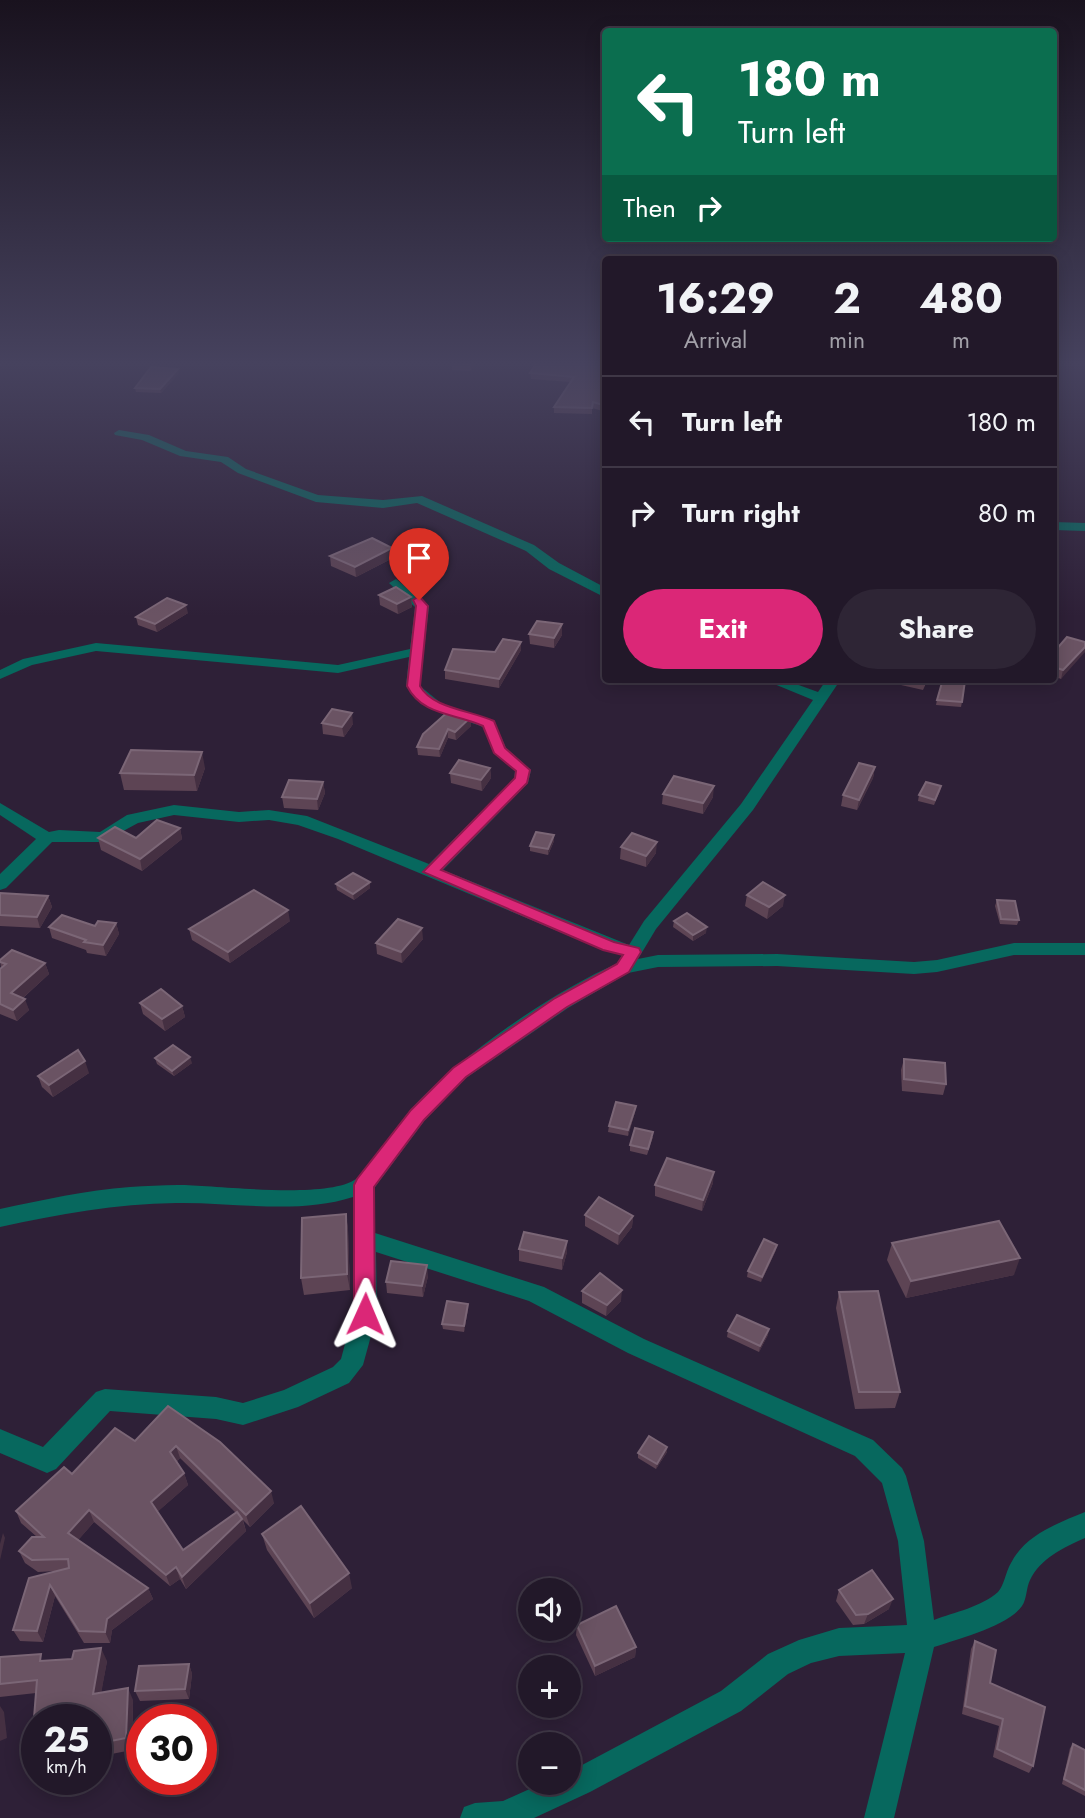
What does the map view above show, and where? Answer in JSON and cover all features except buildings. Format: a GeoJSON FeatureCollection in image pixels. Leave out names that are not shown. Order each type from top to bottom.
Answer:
{"type":"FeatureCollection","features":[{"type":"Feature","properties":{"kind":"street"},"geometry":{"type":"LineString","coordinates":[[167,447],[184,454],[224,459],[242,471],[316,498],[383,504],[418,499],[530,548],[554,566],[602,592]]}},
{"type":"Feature","properties":{"kind":"street"},"geometry":{"type":"LineString","coordinates":[[1057,526],[1085,527]]}},
{"type":"Feature","properties":{"kind":"street"},"geometry":{"type":"LineString","coordinates":[[396,583],[422,606],[413,686],[419,697],[430,706],[467,713],[489,724],[499,750],[523,770],[522,780],[431,872]]}},
{"type":"Feature","properties":{"kind":"street"},"geometry":{"type":"LineString","coordinates":[[0,675],[28,662],[96,647],[338,670],[415,652]]}},
{"type":"Feature","properties":{"kind":"street"},"geometry":{"type":"LineString","coordinates":[[780,683],[821,698]]}},
{"type":"Feature","properties":{"kind":"street"},"geometry":{"type":"LineString","coordinates":[[0,1219],[69,1203],[127,1196],[177,1194],[296,1198],[333,1195],[364,1185],[418,1115],[459,1073],[628,960],[650,925],[747,807],[831,683]]}},
{"type":"Feature","properties":{"kind":"street"},"geometry":{"type":"LineString","coordinates":[[0,808],[46,838]]}},
{"type":"Feature","properties":{"kind":"street"},"geometry":{"type":"LineString","coordinates":[[0,884],[46,838],[68,835],[103,837],[133,819],[174,810],[239,817],[268,815],[301,820],[431,872],[609,946],[628,960],[777,960],[914,968],[937,966],[1014,949],[1085,949]]}},
{"type":"Feature","properties":{"kind":"street"},"geometry":{"type":"LineString","coordinates":[[0,1441],[47,1461],[105,1400],[216,1408],[243,1414],[289,1399],[341,1376],[351,1364],[365,1314],[364,1185]]}},
{"type":"Feature","properties":{"kind":"street"},"geometry":{"type":"LineString","coordinates":[[365,1239],[536,1294],[636,1346],[864,1448],[894,1476],[911,1541],[922,1638],[880,1818]]}},
{"type":"Feature","properties":{"kind":"street"},"geometry":{"type":"LineString","coordinates":[[475,1818],[504,1816],[580,1782],[731,1701],[778,1664],[809,1650],[839,1642],[922,1638],[990,1613],[1012,1598],[1015,1578],[1026,1562],[1049,1541],[1085,1525]]}},
{"type":"Feature","properties":{"kind":"route"},"geometry":{"type":"LineString","coordinates":[[365,1314],[364,1185],[418,1115],[459,1073],[561,1003],[601,978],[623,968],[633,952],[609,946],[431,872],[522,780],[523,770],[499,750],[489,724],[467,713],[430,706],[419,697],[413,686],[422,606],[419,600]]}}]}
